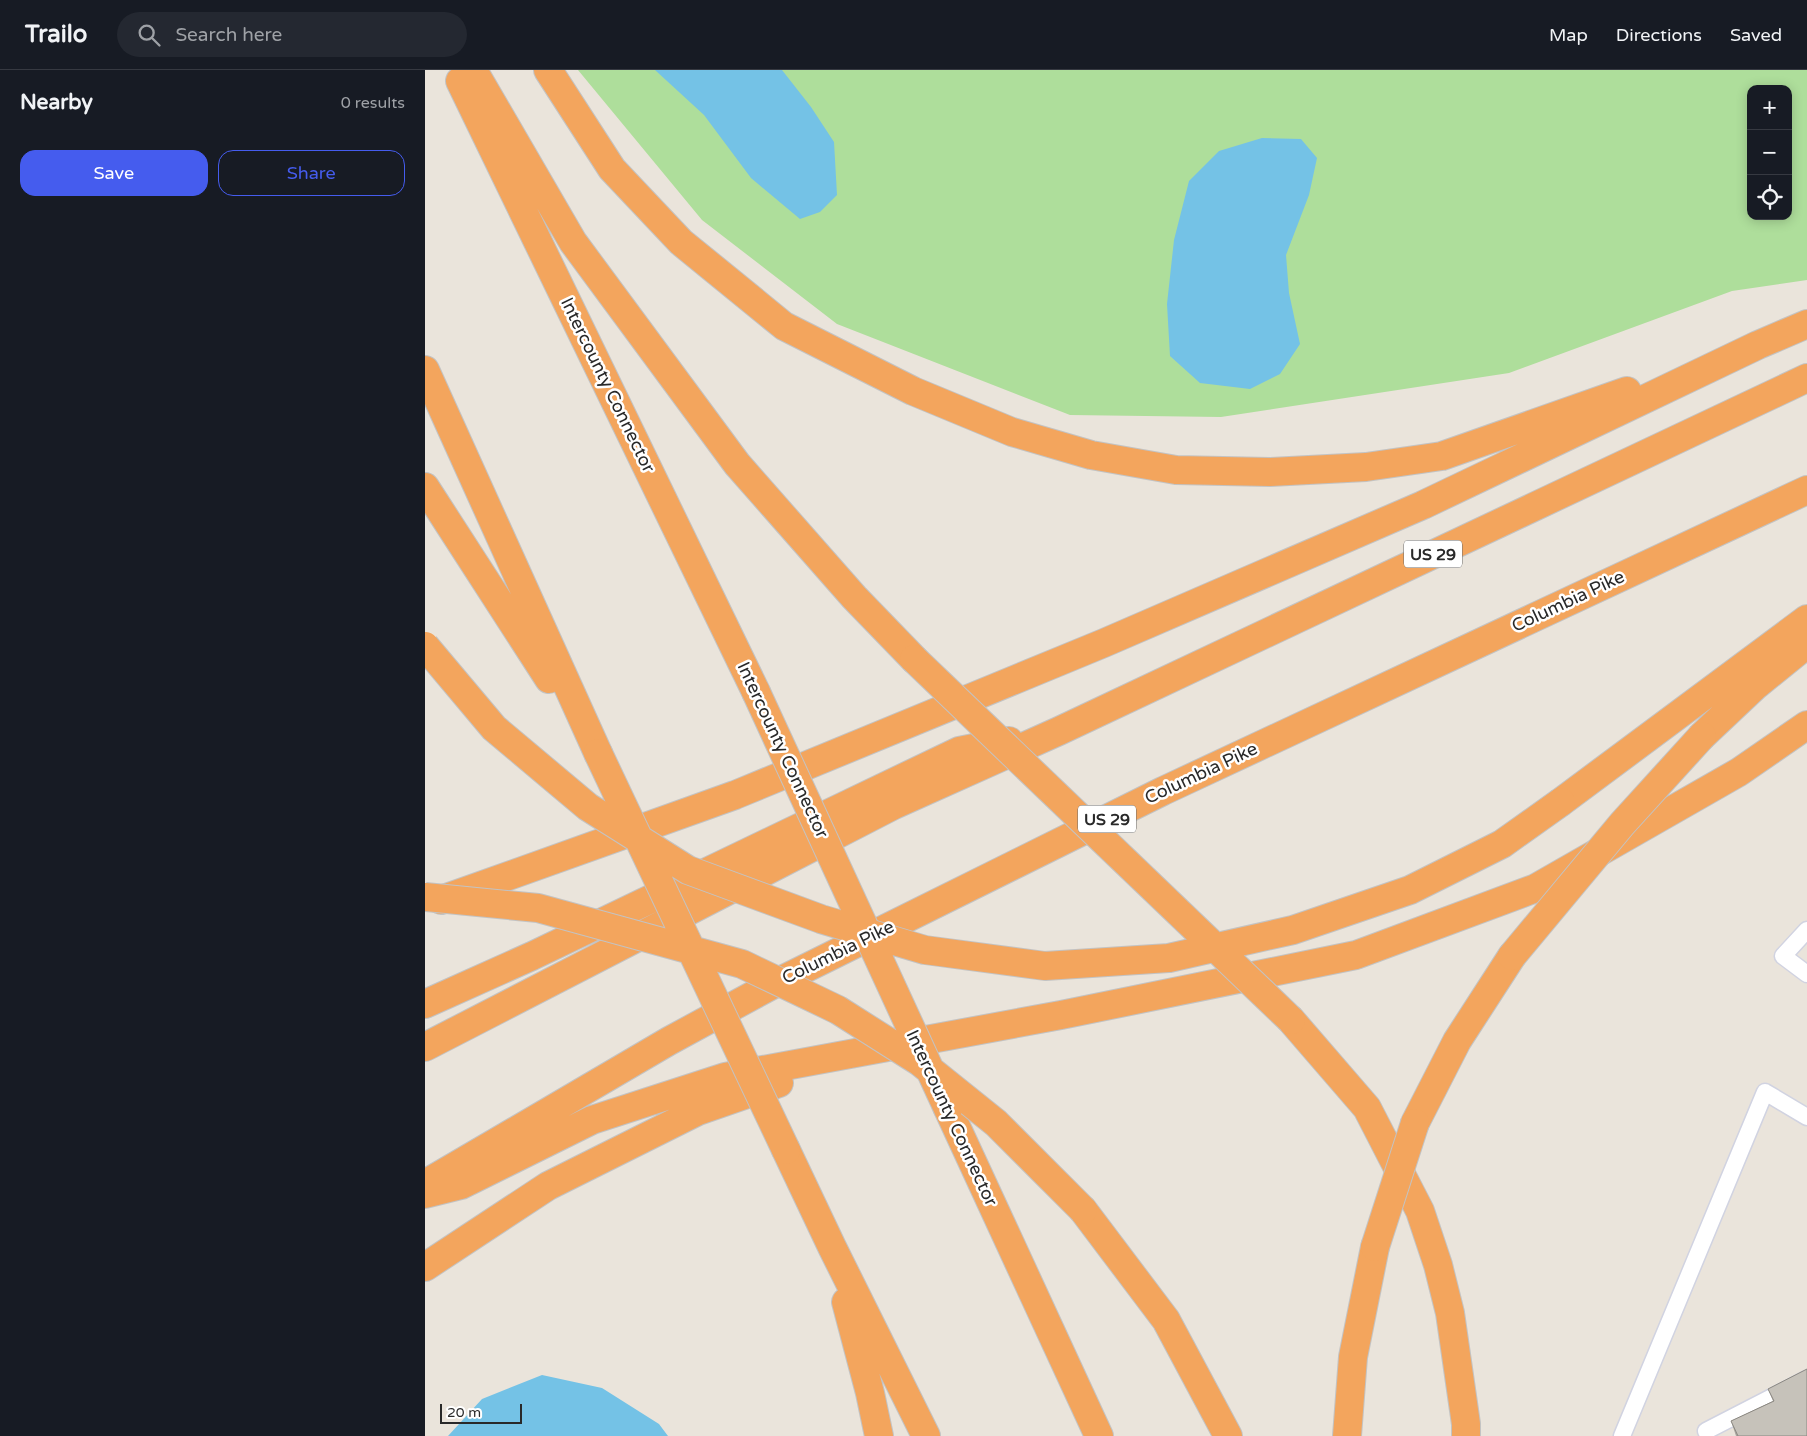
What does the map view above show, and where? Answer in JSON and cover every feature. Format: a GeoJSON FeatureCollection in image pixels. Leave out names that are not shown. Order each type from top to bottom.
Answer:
{"type":"FeatureCollection","features":[{"type":"Feature","properties":{"kind":"highway","name":"Intercounty Connector"},"geometry":{"type":"LineString","coordinates":[[455,70],[756,692],[1099,1436]]}},
{"type":"Feature","properties":{"kind":"highway"},"geometry":{"type":"LineString","coordinates":[[473,70],[573,242],[737,464],[854,597],[914,659],[1291,1020],[1367,1108],[1420,1211],[1438,1265],[1450,1313],[1467,1424],[1466,1436]]}},
{"type":"Feature","properties":{"kind":"highway"},"geometry":{"type":"LineString","coordinates":[[548,70],[612,169],[681,242],[784,326],[913,391],[1012,432],[1091,455],[1176,470],[1270,472],[1366,467],[1442,456],[1758,345]]}},
{"type":"Feature","properties":{"kind":"highway"},"geometry":{"type":"LineString","coordinates":[[425,906],[735,796],[1104,643],[1423,505],[1758,345],[1807,324]]}},
{"type":"Feature","properties":{"kind":"highway"},"geometry":{"type":"LineString","coordinates":[[425,370],[598,753],[832,1247],[926,1436]]}},
{"type":"Feature","properties":{"kind":"highway","name":"US 29"},"geometry":{"type":"LineString","coordinates":[[425,1047],[895,805],[1059,731],[1807,378]]}},
{"type":"Feature","properties":{"kind":"highway"},"geometry":{"type":"LineString","coordinates":[[425,487],[598,753]]}},
{"type":"Feature","properties":{"kind":"highway","name":"Columbia Pike"},"geometry":{"type":"LineString","coordinates":[[425,1184],[669,1041],[781,980],[1163,791],[1807,490]]}},
{"type":"Feature","properties":{"kind":"highway"},"geometry":{"type":"LineString","coordinates":[[425,646],[494,728],[588,807],[688,870],[821,919],[925,950],[1045,966],[1169,958],[1283,932],[1410,890],[1503,844],[1807,619]]}},
{"type":"Feature","properties":{"kind":"highway"},"geometry":{"type":"LineString","coordinates":[[1347,1436],[1353,1357],[1375,1247],[1415,1123],[1457,1042],[1512,956],[1622,824],[1701,736],[1755,686],[1807,644]]}},
{"type":"Feature","properties":{"kind":"highway"},"geometry":{"type":"LineString","coordinates":[[425,1194],[461,1186],[592,1120],[725,1077],[1061,1016],[1357,955],[1536,888],[1739,772],[1807,725]]}},
{"type":"Feature","properties":{"kind":"highway"},"geometry":{"type":"LineString","coordinates":[[425,1004],[532,956],[959,751],[1059,731]]}},
{"type":"Feature","properties":{"kind":"highway"},"geometry":{"type":"LineString","coordinates":[[425,897],[538,908],[742,964],[839,1010],[920,1062],[996,1123],[1083,1210],[1166,1320],[1228,1436]]}},
{"type":"Feature","properties":{"kind":"highway"},"geometry":{"type":"LineString","coordinates":[[425,1267],[547,1186],[698,1111],[870,1052]]}},
{"type":"Feature","properties":{"kind":"highway"},"geometry":{"type":"LineString","coordinates":[[832,1247],[870,1393],[879,1436]]}},
{"type":"Feature","properties":{"kind":"lane"},"geometry":{"type":"LineString","coordinates":[[1807,930],[1783,956],[1807,974]]}},
{"type":"Feature","properties":{"kind":"lane"},"geometry":{"type":"LineString","coordinates":[[1622,1436],[1765,1092],[1807,1117]]}},
{"type":"Feature","properties":{"kind":"lane"},"geometry":{"type":"LineString","coordinates":[[1704,1435],[1807,1379]]}},
{"type":"Feature","properties":{"kind":"green space"},"geometry":{"type":"Polygon","coordinates":[[[578,70],[1807,70],[1807,280],[1732,291],[1509,373],[1221,417],[1070,415],[837,324],[702,220],[578,70]]]}},
{"type":"Feature","properties":{"kind":"water"},"geometry":{"type":"Polygon","coordinates":[[[655,70],[782,70],[811,107],[834,142],[837,195],[820,212],[800,219],[751,178],[704,115],[655,70]]]}},
{"type":"Feature","properties":{"kind":"water"},"geometry":{"type":"Polygon","coordinates":[[[1262,138],[1301,139],[1317,158],[1309,195],[1286,255],[1289,293],[1300,344],[1280,374],[1250,389],[1200,383],[1170,356],[1167,304],[1174,240],[1189,181],[1219,151],[1262,138]]]}},
{"type":"Feature","properties":{"kind":"water"},"geometry":{"type":"Polygon","coordinates":[[[542,1375],[602,1388],[659,1424],[668,1436],[448,1436],[482,1399],[542,1375]]]}},
{"type":"Feature","properties":{"kind":"building"},"geometry":{"type":"Polygon","coordinates":[[[1807,1369],[1807,1436],[1738,1436],[1731,1421],[1774,1401],[1768,1389],[1807,1369]]]}}]}
